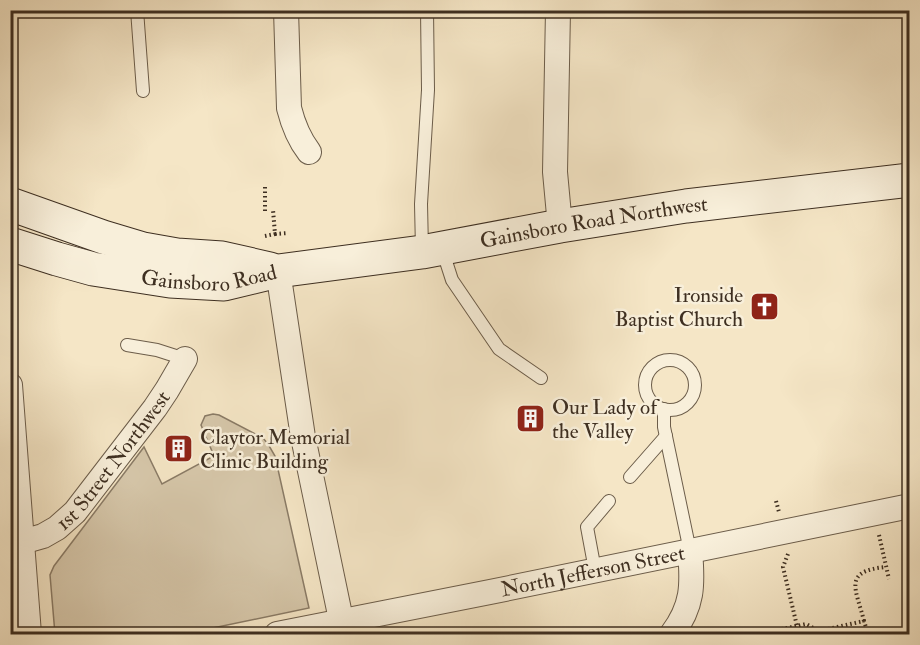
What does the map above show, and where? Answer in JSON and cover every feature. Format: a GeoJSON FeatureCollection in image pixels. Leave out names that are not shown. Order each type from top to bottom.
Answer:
{"type":"FeatureCollection","features":[{"type":"Feature","properties":{"kind":"main road","name":"Gainsboro Road Northwest"},"geometry":{"type":"LineString","coordinates":[[278,271],[432,250],[686,206],[909,180]]}},
{"type":"Feature","properties":{"kind":"main road","name":"Gainsboro Road"},"geometry":{"type":"LineString","coordinates":[[10,204],[143,249],[177,255],[222,258],[278,271]]}},
{"type":"Feature","properties":{"kind":"main road","name":"Gainsboro Road"},"geometry":{"type":"LineString","coordinates":[[10,244],[93,269],[170,281],[224,284],[278,271]]}},
{"type":"Feature","properties":{"kind":"street"},"geometry":{"type":"LineString","coordinates":[[286,10],[289,108],[293,124],[309,152]]}},
{"type":"Feature","properties":{"kind":"street"},"geometry":{"type":"LineString","coordinates":[[558,10],[555,172],[560,226]]}},
{"type":"Feature","properties":{"kind":"street"},"geometry":{"type":"LineString","coordinates":[[278,271],[303,437],[343,628]]}},
{"type":"Feature","properties":{"kind":"street","name":"1st Street Northwest"},"geometry":{"type":"LineString","coordinates":[[22,542],[43,536],[57,528],[75,512],[155,408],[185,358]]}},
{"type":"Feature","properties":{"kind":"street"},"geometry":{"type":"LineString","coordinates":[[10,385],[29,634]]}},
{"type":"Feature","properties":{"kind":"street","name":"North Jefferson Street"},"geometry":{"type":"LineString","coordinates":[[277,634],[343,628],[490,592],[909,506]]}},
{"type":"Feature","properties":{"kind":"street"},"geometry":{"type":"LineString","coordinates":[[672,634],[682,621],[689,603],[692,578],[690,551]]}},
{"type":"Feature","properties":{"kind":"lane"},"geometry":{"type":"LineString","coordinates":[[137,10],[143,91]]}},
{"type":"Feature","properties":{"kind":"lane"},"geometry":{"type":"LineString","coordinates":[[427,10],[428,90],[422,204],[432,250],[499,349],[542,378]]}},
{"type":"Feature","properties":{"kind":"lane"},"geometry":{"type":"LineString","coordinates":[[127,345],[185,358]]}},
{"type":"Feature","properties":{"kind":"lane"},"geometry":{"type":"LineString","coordinates":[[680,361],[689,368],[695,380],[694,393],[681,407],[671,410],[664,409],[654,404],[647,396],[646,376],[650,369],[659,362],[680,361]]}},
{"type":"Feature","properties":{"kind":"lane"},"geometry":{"type":"LineString","coordinates":[[664,409],[664,427],[690,551]]}},
{"type":"Feature","properties":{"kind":"lane"},"geometry":{"type":"LineString","coordinates":[[630,477],[666,436]]}},
{"type":"Feature","properties":{"kind":"lane"},"geometry":{"type":"LineString","coordinates":[[595,570],[587,527],[609,501]]}},
{"type":"Feature","properties":{"kind":"path"},"geometry":{"type":"LineString","coordinates":[[265,187],[265,211]]}},
{"type":"Feature","properties":{"kind":"path"},"geometry":{"type":"LineString","coordinates":[[273,210],[275,234]]}},
{"type":"Feature","properties":{"kind":"path"},"geometry":{"type":"LineString","coordinates":[[265,236],[288,233]]}},
{"type":"Feature","properties":{"kind":"path"},"geometry":{"type":"LineString","coordinates":[[776,501],[788,553],[783,567],[798,634]]}},
{"type":"Feature","properties":{"kind":"path"},"geometry":{"type":"LineString","coordinates":[[879,534],[889,579]]}},
{"type":"Feature","properties":{"kind":"path"},"geometry":{"type":"LineString","coordinates":[[868,634],[855,581],[857,575],[867,569],[886,567]]}},
{"type":"Feature","properties":{"kind":"path"},"geometry":{"type":"LineString","coordinates":[[783,634],[782,629],[806,624],[819,631],[864,621]]}},
{"type":"Feature","properties":{"kind":"shaded area"},"geometry":{"type":"Polygon","coordinates":[[[213,414],[263,438],[275,456],[309,608],[184,634],[55,634],[50,575],[54,566],[144,447],[162,484],[214,456],[201,425],[205,416],[213,414]]]}},
{"type":"Feature","properties":{"kind":"place","name":"Ironside Baptist Church"},"geometry":{"type":"Point","coordinates":[764,307]}},
{"type":"Feature","properties":{"kind":"place","name":"Our Lady of the Valley"},"geometry":{"type":"Point","coordinates":[531,419]}},
{"type":"Feature","properties":{"kind":"place","name":"Claytor Memorial Clinic Building"},"geometry":{"type":"Point","coordinates":[179,449]}}]}
